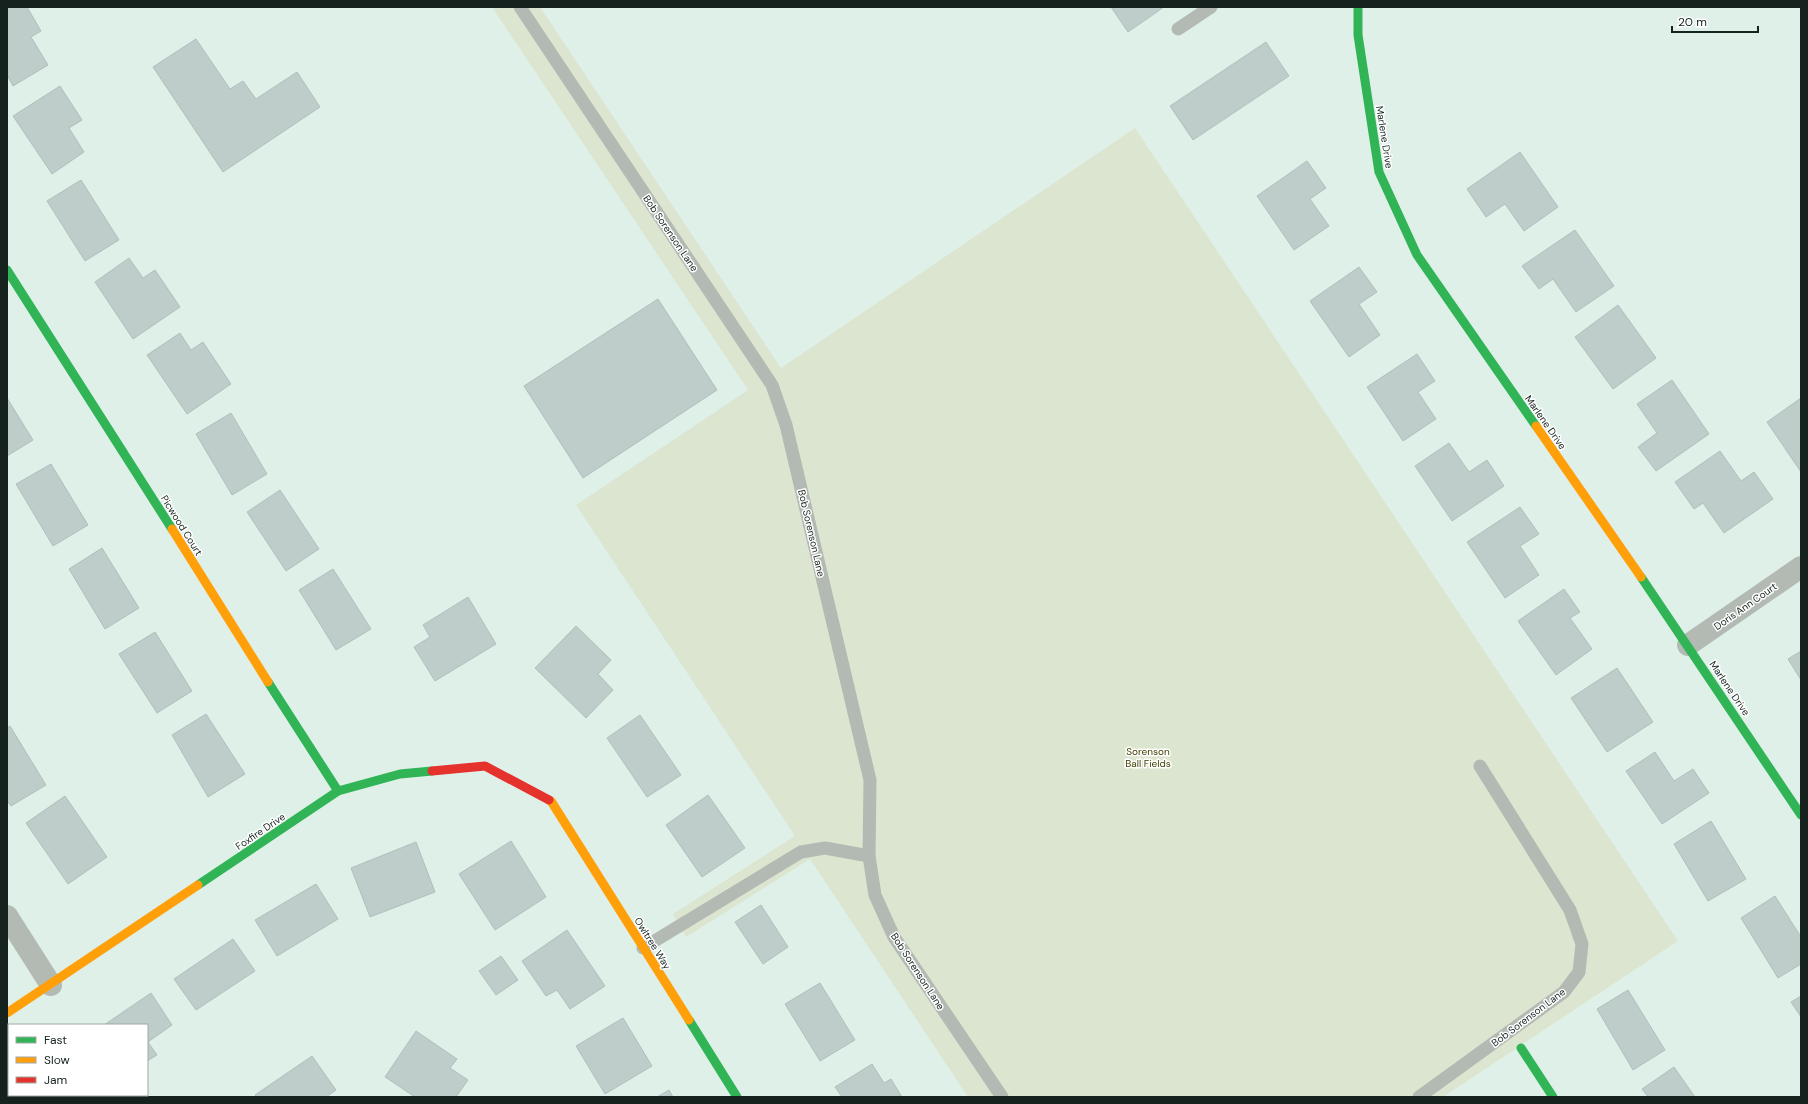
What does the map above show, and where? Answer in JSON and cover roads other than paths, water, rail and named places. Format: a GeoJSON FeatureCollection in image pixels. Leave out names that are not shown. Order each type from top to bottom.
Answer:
{"type":"FeatureCollection","features":[{"type":"Feature","properties":{"kind":"street","name":"Marlene Drive"},"geometry":{"type":"LineString","coordinates":[[1358,7],[1358,34],[1379,172],[1417,255],[1688,645],[1801,815]]}},
{"type":"Feature","properties":{"kind":"street","name":"Picwood Court"},"geometry":{"type":"LineString","coordinates":[[7,270],[338,791]]}},
{"type":"Feature","properties":{"kind":"street","name":"Doris Ann Court"},"geometry":{"type":"LineString","coordinates":[[1688,645],[1801,567]]}},
{"type":"Feature","properties":{"kind":"street","name":"Foxfire Drive"},"geometry":{"type":"LineString","coordinates":[[7,1013],[51,985],[338,791],[400,774],[485,766],[551,801]]}},
{"type":"Feature","properties":{"kind":"street","name":"Owltree Way"},"geometry":{"type":"LineString","coordinates":[[551,801],[737,1097]]}},
{"type":"Feature","properties":{"kind":"street"},"geometry":{"type":"LineString","coordinates":[[7,916],[51,985]]}},
{"type":"Feature","properties":{"kind":"street"},"geometry":{"type":"LineString","coordinates":[[1521,1048],[1553,1097]]}},
{"type":"Feature","properties":{"kind":"lane","name":"Bob Sorenson Lane"},"geometry":{"type":"LineString","coordinates":[[520,7],[772,386],[786,425],[870,780],[869,856],[875,895],[894,937],[1002,1097]]}},
{"type":"Feature","properties":{"kind":"lane"},"geometry":{"type":"LineString","coordinates":[[1178,29],[1211,7]]}},
{"type":"Feature","properties":{"kind":"lane","name":"Bob Sorenson Lane"},"geometry":{"type":"LineString","coordinates":[[1419,1097],[1564,992],[1579,972],[1582,944],[1570,910],[1480,766]]}},
{"type":"Feature","properties":{"kind":"lane"},"geometry":{"type":"LineString","coordinates":[[643,948],[801,852],[825,848],[869,856]]}},
{"type":"Feature","properties":{"kind":"park label","name":"Sorenson Ball Fields"},"geometry":{"type":"Point","coordinates":[1148,756]}}]}
